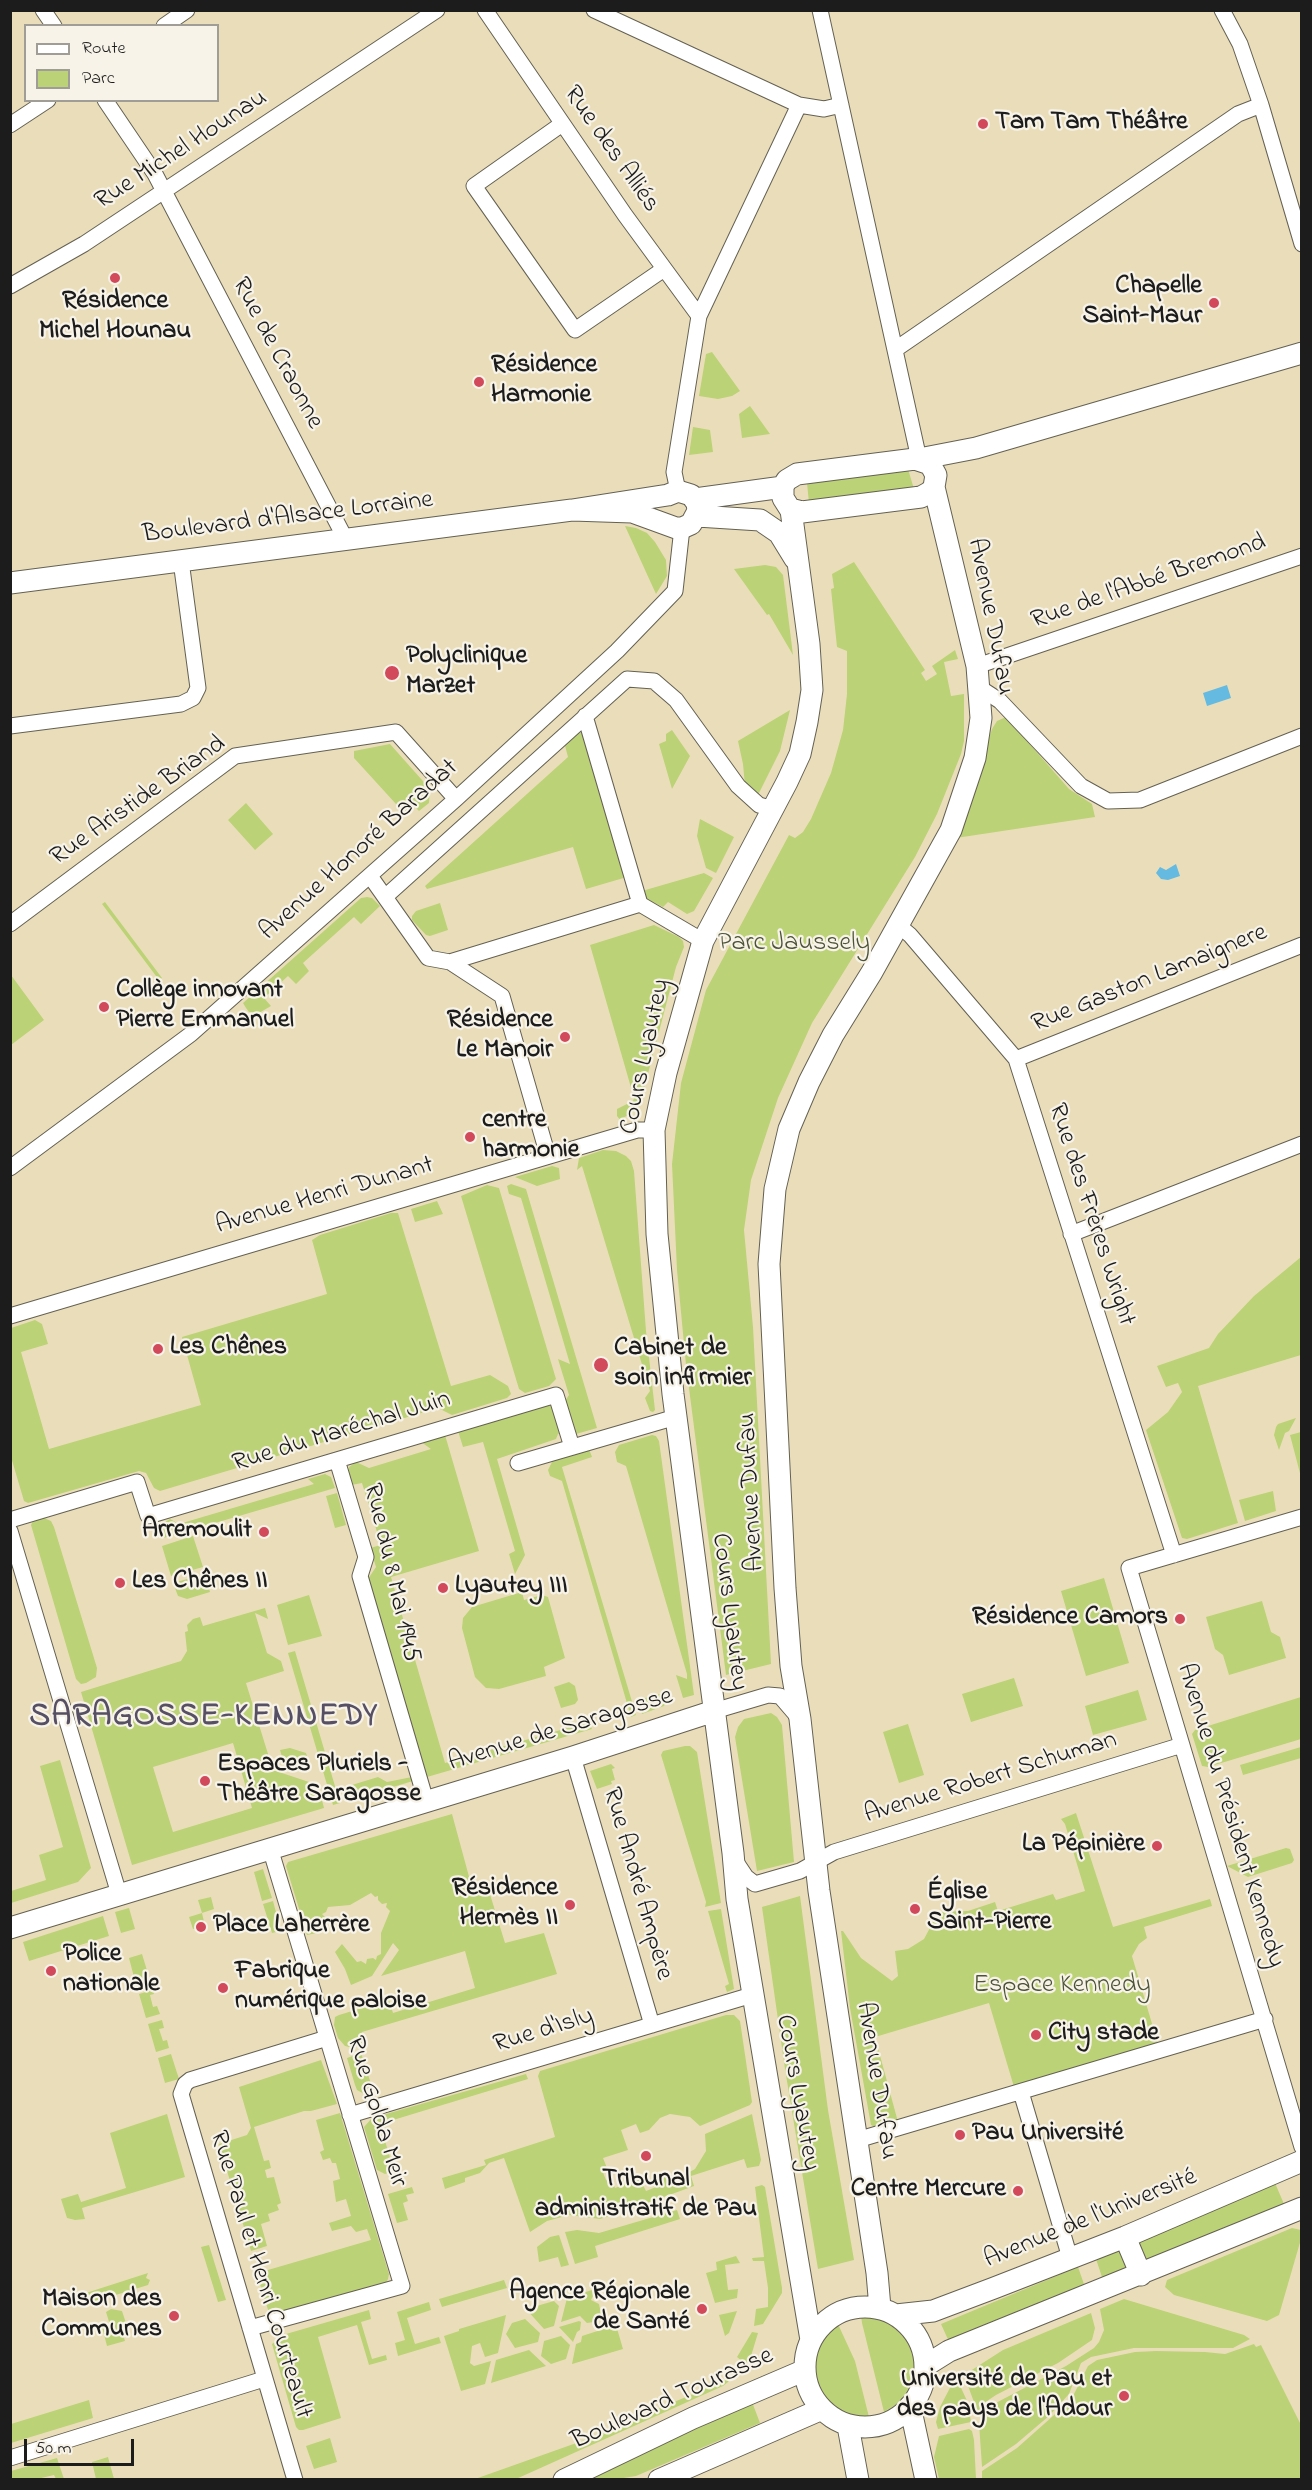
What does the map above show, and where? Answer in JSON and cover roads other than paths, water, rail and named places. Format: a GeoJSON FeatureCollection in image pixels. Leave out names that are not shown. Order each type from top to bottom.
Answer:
{"type":"FeatureCollection","features":[{"type":"Feature","properties":{"kind":"main road"},"geometry":{"type":"LineString","coordinates":[[976,448],[1302,353]]}},
{"type":"Feature","properties":{"kind":"main road","name":"Boulevard d'Alsace Lorraine"},"geometry":{"type":"LineString","coordinates":[[572,510],[632,512],[786,500],[802,512],[921,497],[930,492],[935,481],[949,464],[976,448]]}},
{"type":"Feature","properties":{"kind":"main road","name":"Boulevard d'Alsace Lorraine"},"geometry":{"type":"LineString","coordinates":[[786,500],[787,480],[797,474],[919,459],[976,448]]}},
{"type":"Feature","properties":{"kind":"main road"},"geometry":{"type":"LineString","coordinates":[[919,459],[930,464],[935,481]]}},
{"type":"Feature","properties":{"kind":"main road","name":"Avenue Dufau"},"geometry":{"type":"LineString","coordinates":[[888,2312],[878,2273],[857,2140],[816,1862],[800,1719],[791,1666],[784,1588],[769,1264],[775,1189],[789,1130],[809,1082],[833,1035],[951,830],[970,778],[981,718],[980,688],[935,481]]}},
{"type":"Feature","properties":{"kind":"main road","name":"Cours Lyautey"},"geometry":{"type":"LineString","coordinates":[[786,500],[799,565],[812,690],[800,754],[703,941],[678,1025],[654,1130],[657,1233],[676,1417],[733,1853],[737,1901],[811,2340]]}},
{"type":"Feature","properties":{"kind":"main road","name":"Boulevard d'Alsace Lorraine"},"geometry":{"type":"LineString","coordinates":[[10,583],[572,510],[682,509]]}},
{"type":"Feature","properties":{"kind":"main road"},"geometry":{"type":"LineString","coordinates":[[682,509],[747,518],[770,525],[779,533],[799,565]]}},
{"type":"Feature","properties":{"kind":"main road","name":"Avenue de Saragosse"},"geometry":{"type":"LineString","coordinates":[[10,1928],[573,1757],[714,1711]]}},
{"type":"Feature","properties":{"kind":"main road","name":"Avenue de l'Université"},"geometry":{"type":"LineString","coordinates":[[888,2312],[933,2311],[1125,2237],[1302,2161]]}},
{"type":"Feature","properties":{"kind":"main road"},"geometry":{"type":"LineString","coordinates":[[925,2366],[949,2351],[1302,2208]]}},
{"type":"Feature","properties":{"kind":"main road"},"geometry":{"type":"LineString","coordinates":[[1125,2237],[1141,2275]]}},
{"type":"Feature","properties":{"kind":"main road"},"geometry":{"type":"LineString","coordinates":[[856,2307],[888,2312],[917,2335],[925,2366],[922,2388],[910,2406],[896,2418],[879,2425],[848,2426],[822,2409],[810,2391],[805,2370],[806,2355],[811,2340],[819,2328],[842,2311],[856,2307]]}},
{"type":"Feature","properties":{"kind":"main road","name":"Boulevard Tourasse"},"geometry":{"type":"LineString","coordinates":[[564,2480],[693,2418],[805,2370]]}},
{"type":"Feature","properties":{"kind":"main road"},"geometry":{"type":"LineString","coordinates":[[910,2406],[926,2480]]}},
{"type":"Feature","properties":{"kind":"main road"},"geometry":{"type":"LineString","coordinates":[[659,2480],[822,2409]]}},
{"type":"Feature","properties":{"kind":"main road"},"geometry":{"type":"LineString","coordinates":[[848,2426],[858,2480]]}},
{"type":"Feature","properties":{"kind":"street"},"geometry":{"type":"LineString","coordinates":[[43,10],[53,24]]}},
{"type":"Feature","properties":{"kind":"street"},"geometry":{"type":"LineString","coordinates":[[167,24],[187,10]]}},
{"type":"Feature","properties":{"kind":"street","name":"Rue Michel Hounau"},"geometry":{"type":"LineString","coordinates":[[10,286],[84,244],[437,10]]}},
{"type":"Feature","properties":{"kind":"street","name":"Rue des Alliés"},"geometry":{"type":"LineString","coordinates":[[485,10],[562,124],[699,315]]}},
{"type":"Feature","properties":{"kind":"street"},"geometry":{"type":"LineString","coordinates":[[594,10],[799,105],[824,109],[841,105]]}},
{"type":"Feature","properties":{"kind":"street"},"geometry":{"type":"LineString","coordinates":[[820,10],[919,459]]}},
{"type":"Feature","properties":{"kind":"street"},"geometry":{"type":"LineString","coordinates":[[1222,10],[1240,44],[1261,105],[1302,244]]}},
{"type":"Feature","properties":{"kind":"street"},"geometry":{"type":"LineString","coordinates":[[10,125],[45,102]]}},
{"type":"Feature","properties":{"kind":"street","name":"Rue de Craonne"},"geometry":{"type":"LineString","coordinates":[[106,102],[155,174],[346,540]]}},
{"type":"Feature","properties":{"kind":"street","name":"Avenue Honoré Baradat"},"geometry":{"type":"LineString","coordinates":[[10,1168],[191,1034],[456,798],[617,651],[670,599],[678,584],[682,509],[674,472],[699,315],[799,105]]}},
{"type":"Feature","properties":{"kind":"street"},"geometry":{"type":"LineString","coordinates":[[896,349],[1239,114],[1261,105]]}},
{"type":"Feature","properties":{"kind":"street"},"geometry":{"type":"LineString","coordinates":[[562,124],[474,186],[575,330],[664,269]]}},
{"type":"Feature","properties":{"kind":"street","name":"Rue de l'Abbé Bremond"},"geometry":{"type":"LineString","coordinates":[[977,666],[1302,556]]}},
{"type":"Feature","properties":{"kind":"street"},"geometry":{"type":"LineString","coordinates":[[10,726],[182,704],[193,698],[198,688],[181,561]]}},
{"type":"Feature","properties":{"kind":"street"},"geometry":{"type":"LineString","coordinates":[[385,897],[627,679],[654,681],[676,700],[738,786],[759,805],[773,809]]}},
{"type":"Feature","properties":{"kind":"street"},"geometry":{"type":"LineString","coordinates":[[980,688],[1000,701],[1081,786],[1108,801],[1140,800],[1302,736]]}},
{"type":"Feature","properties":{"kind":"street"},"geometry":{"type":"LineString","coordinates":[[585,716],[640,904],[703,941]]}},
{"type":"Feature","properties":{"kind":"street","name":"Rue Aristide Briand"},"geometry":{"type":"LineString","coordinates":[[10,924],[235,756],[396,732],[456,798]]}},
{"type":"Feature","properties":{"kind":"street"},"geometry":{"type":"LineString","coordinates":[[370,876],[428,958],[450,962],[502,996],[548,1156]]}},
{"type":"Feature","properties":{"kind":"street"},"geometry":{"type":"LineString","coordinates":[[450,962],[640,904]]}},
{"type":"Feature","properties":{"kind":"street","name":"Rue des Frères Wright"},"geometry":{"type":"LineString","coordinates":[[898,925],[910,935],[1016,1059],[1174,1555]]}},
{"type":"Feature","properties":{"kind":"street","name":"Rue Gaston Lamaignere"},"geometry":{"type":"LineString","coordinates":[[1016,1059],[1302,945]]}},
{"type":"Feature","properties":{"kind":"street","name":"Avenue Henri Dunant"},"geometry":{"type":"LineString","coordinates":[[10,1316],[637,1130],[654,1130]]}},
{"type":"Feature","properties":{"kind":"street"},"geometry":{"type":"LineString","coordinates":[[1071,1234],[1302,1144]]}},
{"type":"Feature","properties":{"kind":"street","name":"Rue du Maréchal Juin"},"geometry":{"type":"LineString","coordinates":[[10,1520],[137,1482],[148,1516],[556,1395],[572,1447]]}},
{"type":"Feature","properties":{"kind":"street"},"geometry":{"type":"LineString","coordinates":[[518,1463],[676,1417]]}},
{"type":"Feature","properties":{"kind":"street","name":"Rue du 8 Mai 1945"},"geometry":{"type":"LineString","coordinates":[[337,1460],[366,1557],[360,1576],[426,1801]]}},
{"type":"Feature","properties":{"kind":"street"},"geometry":{"type":"LineString","coordinates":[[1174,1555],[1302,1518]]}},
{"type":"Feature","properties":{"kind":"street"},"geometry":{"type":"LineString","coordinates":[[10,1531],[119,1894]]}},
{"type":"Feature","properties":{"kind":"street","name":"Avenue du Président Kennedy"},"geometry":{"type":"LineString","coordinates":[[1174,1555],[1129,1568],[1302,2147]]}},
{"type":"Feature","properties":{"kind":"street","name":"Cours Lyautey"},"geometry":{"type":"LineString","coordinates":[[714,1711],[768,1695],[780,1696],[800,1719]]}},
{"type":"Feature","properties":{"kind":"street","name":"Avenue Robert Schuman"},"geometry":{"type":"LineString","coordinates":[[816,1862],[828,1854],[1182,1745]]}},
{"type":"Feature","properties":{"kind":"street","name":"Rue André Ampère"},"geometry":{"type":"LineString","coordinates":[[573,1757],[652,2025]]}},
{"type":"Feature","properties":{"kind":"street","name":"Rue Golda Meir"},"geometry":{"type":"LineString","coordinates":[[250,2328],[402,2286],[270,1848]]}},
{"type":"Feature","properties":{"kind":"street"},"geometry":{"type":"LineString","coordinates":[[733,1853],[738,1866],[755,1884],[800,1871],[816,1862]]}},
{"type":"Feature","properties":{"kind":"street","name":"Rue d'Isly"},"geometry":{"type":"LineString","coordinates":[[350,2115],[752,1995]]}},
{"type":"Feature","properties":{"kind":"street"},"geometry":{"type":"LineString","coordinates":[[857,2140],[1265,2019]]}},
{"type":"Feature","properties":{"kind":"street","name":"Rue Paul et Henri Courteault"},"geometry":{"type":"LineString","coordinates":[[295,2480],[181,2094],[184,2084],[327,2038]]}},
{"type":"Feature","properties":{"kind":"street"},"geometry":{"type":"LineString","coordinates":[[1021,2091],[1070,2258]]}},
{"type":"Feature","properties":{"kind":"street"},"geometry":{"type":"LineString","coordinates":[[10,2458],[264,2379]]}},
{"type":"Feature","properties":{"kind":"water"},"geometry":{"type":"Polygon","coordinates":[[[1227,685],[1231,698],[1207,706],[1203,693],[1227,685]]]}},
{"type":"Feature","properties":{"kind":"water"},"geometry":{"type":"Polygon","coordinates":[[[1176,864],[1180,876],[1168,880],[1161,879],[1156,873],[1160,867],[1166,870],[1176,864]]]}},
{"type":"Feature","properties":{"kind":"place","name":"Tam Tam Théâtre"},"geometry":{"type":"Point","coordinates":[983,124]}},
{"type":"Feature","properties":{"kind":"place","name":"Résidence Michel Hounau"},"geometry":{"type":"Point","coordinates":[115,278]}},
{"type":"Feature","properties":{"kind":"place","name":"Chapelle Saint-Maur"},"geometry":{"type":"Point","coordinates":[1214,303]}},
{"type":"Feature","properties":{"kind":"place","name":"Résidence Harmonie"},"geometry":{"type":"Point","coordinates":[479,382]}},
{"type":"Feature","properties":{"kind":"place","name":"Polyclinique Marzet"},"geometry":{"type":"Point","coordinates":[392,673]}},
{"type":"Feature","properties":{"kind":"place","name":"Collège innovant Pierre Emmanuel"},"geometry":{"type":"Point","coordinates":[104,1007]}},
{"type":"Feature","properties":{"kind":"place","name":"Résidence Le Manoir"},"geometry":{"type":"Point","coordinates":[565,1037]}},
{"type":"Feature","properties":{"kind":"place","name":"centre harmonie"},"geometry":{"type":"Point","coordinates":[470,1137]}},
{"type":"Feature","properties":{"kind":"place","name":"Les Chênes"},"geometry":{"type":"Point","coordinates":[158,1349]}},
{"type":"Feature","properties":{"kind":"place","name":"Cabinet de soin infirmier"},"geometry":{"type":"Point","coordinates":[601,1365]}},
{"type":"Feature","properties":{"kind":"place","name":"Arremoulit"},"geometry":{"type":"Point","coordinates":[264,1532]}},
{"type":"Feature","properties":{"kind":"place","name":"Les Chênes II"},"geometry":{"type":"Point","coordinates":[120,1583]}},
{"type":"Feature","properties":{"kind":"place","name":"Lyautey III"},"geometry":{"type":"Point","coordinates":[443,1588]}},
{"type":"Feature","properties":{"kind":"place","name":"Résidence Camors"},"geometry":{"type":"Point","coordinates":[1180,1619]}},
{"type":"Feature","properties":{"kind":"place","name":"Espaces Pluriels - Théâtre Saragosse"},"geometry":{"type":"Point","coordinates":[205,1781]}},
{"type":"Feature","properties":{"kind":"place","name":"La Pépinière"},"geometry":{"type":"Point","coordinates":[1157,1846]}},
{"type":"Feature","properties":{"kind":"place","name":"Résidence Hermès II"},"geometry":{"type":"Point","coordinates":[570,1905]}},
{"type":"Feature","properties":{"kind":"place","name":"Église Saint-Pierre"},"geometry":{"type":"Point","coordinates":[915,1909]}},
{"type":"Feature","properties":{"kind":"place","name":"Place Laherrère"},"geometry":{"type":"Point","coordinates":[201,1927]}},
{"type":"Feature","properties":{"kind":"place","name":"Police nationale"},"geometry":{"type":"Point","coordinates":[51,1971]}},
{"type":"Feature","properties":{"kind":"place","name":"Fabrique numérique paloise"},"geometry":{"type":"Point","coordinates":[223,1988]}},
{"type":"Feature","properties":{"kind":"place","name":"City stade"},"geometry":{"type":"Point","coordinates":[1036,2035]}},
{"type":"Feature","properties":{"kind":"place","name":"Pau Université"},"geometry":{"type":"Point","coordinates":[960,2135]}},
{"type":"Feature","properties":{"kind":"place","name":"Tribunal administratif de Pau"},"geometry":{"type":"Point","coordinates":[646,2156]}},
{"type":"Feature","properties":{"kind":"place","name":"Centre Mercure"},"geometry":{"type":"Point","coordinates":[1018,2191]}},
{"type":"Feature","properties":{"kind":"place","name":"Agence Régionale de Santé"},"geometry":{"type":"Point","coordinates":[702,2309]}},
{"type":"Feature","properties":{"kind":"place","name":"Maison des Communes"},"geometry":{"type":"Point","coordinates":[174,2316]}},
{"type":"Feature","properties":{"kind":"place","name":"Université de Pau et des pays de l'Adour"},"geometry":{"type":"Point","coordinates":[1124,2396]}},
{"type":"Feature","properties":{"kind":"district","name":"SARAGOSSE-KENNEDY"},"geometry":{"type":"Point","coordinates":[204,1719]}},
{"type":"Feature","properties":{"kind":"park label","name":"Parc Jaussely"},"geometry":{"type":"Point","coordinates":[794,945]}},
{"type":"Feature","properties":{"kind":"park label","name":"Espace Kennedy"},"geometry":{"type":"Point","coordinates":[1062,1987]}}]}
